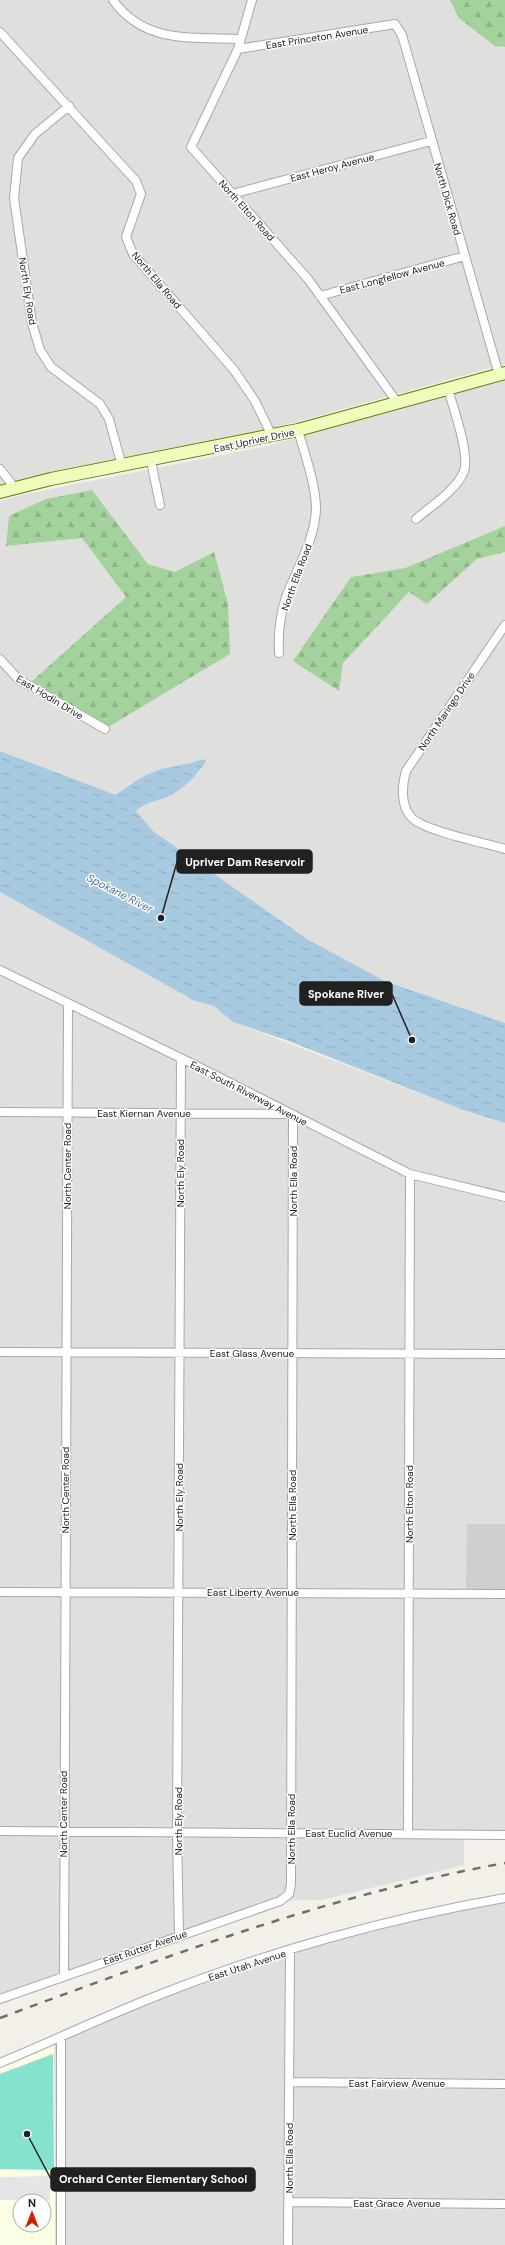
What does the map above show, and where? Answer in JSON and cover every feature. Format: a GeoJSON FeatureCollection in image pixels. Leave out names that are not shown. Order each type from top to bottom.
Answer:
{"type":"FeatureCollection","features":[{"type":"Feature","properties":{"kind":"main road","name":"East Upriver Drive"},"geometry":{"type":"LineString","coordinates":[[0,492],[14,487],[298,430],[502,374]]}},
{"type":"Feature","properties":{"kind":"street"},"geometry":{"type":"LineString","coordinates":[[113,0],[123,14],[141,27],[163,35],[240,40]]}},
{"type":"Feature","properties":{"kind":"street","name":"North Elton Road"},"geometry":{"type":"LineString","coordinates":[[252,0],[238,49],[191,147],[294,262],[397,402]]}},
{"type":"Feature","properties":{"kind":"street","name":"East Princeton Avenue"},"geometry":{"type":"LineString","coordinates":[[238,49],[396,24]]}},
{"type":"Feature","properties":{"kind":"street","name":"North Dick Road"},"geometry":{"type":"LineString","coordinates":[[396,24],[402,35],[431,141],[502,374]]}},
{"type":"Feature","properties":{"kind":"street","name":"North Ella Road"},"geometry":{"type":"LineString","coordinates":[[0,32],[136,181],[141,194],[126,237],[133,254],[234,370],[255,401],[272,436]]}},
{"type":"Feature","properties":{"kind":"street","name":"North Ely Road"},"geometry":{"type":"LineString","coordinates":[[69,106],[35,134],[18,158],[14,198],[30,308],[40,350],[51,366],[84,390],[103,409],[109,419],[122,466]]}},
{"type":"Feature","properties":{"kind":"street","name":"East Heroy Avenue"},"geometry":{"type":"LineString","coordinates":[[232,194],[431,141]]}},
{"type":"Feature","properties":{"kind":"street","name":"East Longfellow Avenue"},"geometry":{"type":"LineString","coordinates":[[320,296],[465,256]]}},
{"type":"Feature","properties":{"kind":"street"},"geometry":{"type":"LineString","coordinates":[[416,519],[454,486],[464,470],[464,448],[448,389]]}},
{"type":"Feature","properties":{"kind":"street","name":"North Ella Road"},"geometry":{"type":"LineString","coordinates":[[279,654],[278,632],[286,598],[313,529],[316,508],[313,485],[298,430]]}},
{"type":"Feature","properties":{"kind":"street"},"geometry":{"type":"LineString","coordinates":[[151,460],[160,505]]}},
{"type":"Feature","properties":{"kind":"street"},"geometry":{"type":"LineString","coordinates":[[0,469],[14,487]]}},
{"type":"Feature","properties":{"kind":"street","name":"North Maringo Drive"},"geometry":{"type":"LineString","coordinates":[[505,625],[406,771],[402,786],[404,802],[412,818],[429,827],[505,849]]}},
{"type":"Feature","properties":{"kind":"street","name":"East Hodin Drive"},"geometry":{"type":"LineString","coordinates":[[0,659],[18,679],[105,729]]}},
{"type":"Feature","properties":{"kind":"street","name":"East South Riverway Avenue"},"geometry":{"type":"LineString","coordinates":[[0,970],[410,1174],[505,1198]]}},
{"type":"Feature","properties":{"kind":"street","name":"North Center Road"},"geometry":{"type":"LineString","coordinates":[[64,1976],[63,1832],[68,1004]]}},
{"type":"Feature","properties":{"kind":"street","name":"North Ely Road"},"geometry":{"type":"LineString","coordinates":[[179,1935],[177,1832],[181,1059]]}},
{"type":"Feature","properties":{"kind":"street","name":"East Kiernan Avenue"},"geometry":{"type":"LineString","coordinates":[[0,1112],[291,1115]]}},
{"type":"Feature","properties":{"kind":"street","name":"North Ella Road"},"geometry":{"type":"LineString","coordinates":[[289,1894],[291,1884],[293,1353],[291,1115]]}},
{"type":"Feature","properties":{"kind":"street","name":"North Elton Road"},"geometry":{"type":"LineString","coordinates":[[408,1834],[410,1174]]}},
{"type":"Feature","properties":{"kind":"street","name":"East Glass Avenue"},"geometry":{"type":"LineString","coordinates":[[0,1352],[505,1354]]}},
{"type":"Feature","properties":{"kind":"street","name":"East Liberty Avenue"},"geometry":{"type":"LineString","coordinates":[[0,1592],[505,1594]]}},
{"type":"Feature","properties":{"kind":"street","name":"East Euclid Avenue"},"geometry":{"type":"LineString","coordinates":[[0,1831],[505,1835]]}},
{"type":"Feature","properties":{"kind":"street","name":"East Rutter Avenue"},"geometry":{"type":"LineString","coordinates":[[0,1999],[179,1935],[280,1901],[289,1894]]}},
{"type":"Feature","properties":{"kind":"street","name":"East Utah Avenue"},"geometry":{"type":"LineString","coordinates":[[0,2063],[159,1995],[236,1967],[405,1918],[505,1898]]}},
{"type":"Feature","properties":{"kind":"street","name":"North Ella Road"},"geometry":{"type":"LineString","coordinates":[[288,2245],[290,1951]]}},
{"type":"Feature","properties":{"kind":"street"},"geometry":{"type":"LineString","coordinates":[[61,2245],[62,2037]]}},
{"type":"Feature","properties":{"kind":"street","name":"East Fairview Avenue"},"geometry":{"type":"LineString","coordinates":[[289,2082],[505,2084]]}},
{"type":"Feature","properties":{"kind":"street","name":"East Grace Avenue"},"geometry":{"type":"LineString","coordinates":[[289,2202],[505,2204]]}},
{"type":"Feature","properties":{"kind":"shaded area"},"geometry":{"type":"Polygon","coordinates":[[[0,0],[450,0],[460,18],[502,48],[505,47],[505,364],[257,433],[0,486],[0,0]]]}},
{"type":"Feature","properties":{"kind":"shaded area"},"geometry":{"type":"Polygon","coordinates":[[[505,380],[505,526],[405,568],[351,577],[343,663],[409,592],[427,604],[477,559],[505,552],[505,1023],[385,981],[307,939],[153,831],[136,811],[142,806],[169,796],[200,772],[190,765],[165,768],[129,784],[116,795],[0,751],[0,501],[21,495],[267,446],[505,380]],[[92,490],[9,516],[6,546],[82,538],[126,597],[31,682],[175,572],[148,564],[92,490]]]}},
{"type":"Feature","properties":{"kind":"shaded area"},"geometry":{"type":"Polygon","coordinates":[[[0,892],[195,1001],[214,1006],[233,1022],[463,1110],[505,1123],[505,1524],[467,1524],[505,1591],[505,1831],[464,1830],[464,1865],[322,1900],[263,1901],[0,1996],[0,892]]]}},
{"type":"Feature","properties":{"kind":"shaded area"},"geometry":{"type":"Polygon","coordinates":[[[467,1524],[505,1524],[505,1591],[466,1590],[467,1524]]]}},
{"type":"Feature","properties":{"kind":"shaded area"},"geometry":{"type":"Polygon","coordinates":[[[505,1902],[505,2245],[55,2245],[54,2045],[155,2000],[277,1958],[405,1922],[505,1902]]]}},
{"type":"Feature","properties":{"kind":"shaded area"},"geometry":{"type":"Polygon","coordinates":[[[54,2045],[55,2245],[0,2245],[0,2066],[54,2045]]]}},
{"type":"Feature","properties":{"kind":"shaded area"},"geometry":{"type":"Polygon","coordinates":[[[50,2176],[50,2193],[12,2193],[12,2200],[0,2200],[0,2177],[50,2176]]]}},
{"type":"Feature","properties":{"kind":"green space"},"geometry":{"type":"Polygon","coordinates":[[[450,0],[505,0],[505,47],[495,46],[459,18],[450,0]]]}},
{"type":"Feature","properties":{"kind":"green space"},"geometry":{"type":"Polygon","coordinates":[[[92,490],[148,564],[175,572],[214,552],[228,604],[230,654],[108,727],[31,682],[126,597],[82,538],[6,546],[9,516],[46,499],[92,490]]]}},
{"type":"Feature","properties":{"kind":"green space"},"geometry":{"type":"Polygon","coordinates":[[[505,526],[505,552],[477,559],[427,604],[409,592],[343,663],[339,691],[293,661],[351,577],[405,568],[505,526]]]}},
{"type":"Feature","properties":{"kind":"green space"},"geometry":{"type":"Polygon","coordinates":[[[53,2054],[54,2170],[0,2169],[0,2074],[53,2054]]]}},
{"type":"Feature","properties":{"kind":"water"},"geometry":{"type":"Polygon","coordinates":[[[0,751],[116,795],[133,782],[153,772],[203,759],[206,761],[194,777],[178,791],[167,797],[147,804],[136,811],[153,831],[307,939],[385,981],[505,1023],[505,1123],[463,1110],[286,1040],[233,1022],[214,1006],[195,1001],[0,892],[0,751]]]}},
{"type":"Feature","properties":{"kind":"railway"},"geometry":{"type":"LineString","coordinates":[[0,2018],[124,1972],[250,1929],[376,1892],[440,1876],[505,1863]]}},
{"type":"Feature","properties":{"kind":"place","name":"Upriver Dam Reservoir"},"geometry":{"type":"Point","coordinates":[161,918]}},
{"type":"Feature","properties":{"kind":"place","name":"Spokane River"},"geometry":{"type":"Point","coordinates":[412,1040]}},
{"type":"Feature","properties":{"kind":"place","name":"Orchard Center Elementary School"},"geometry":{"type":"Point","coordinates":[27,2134]}}]}
